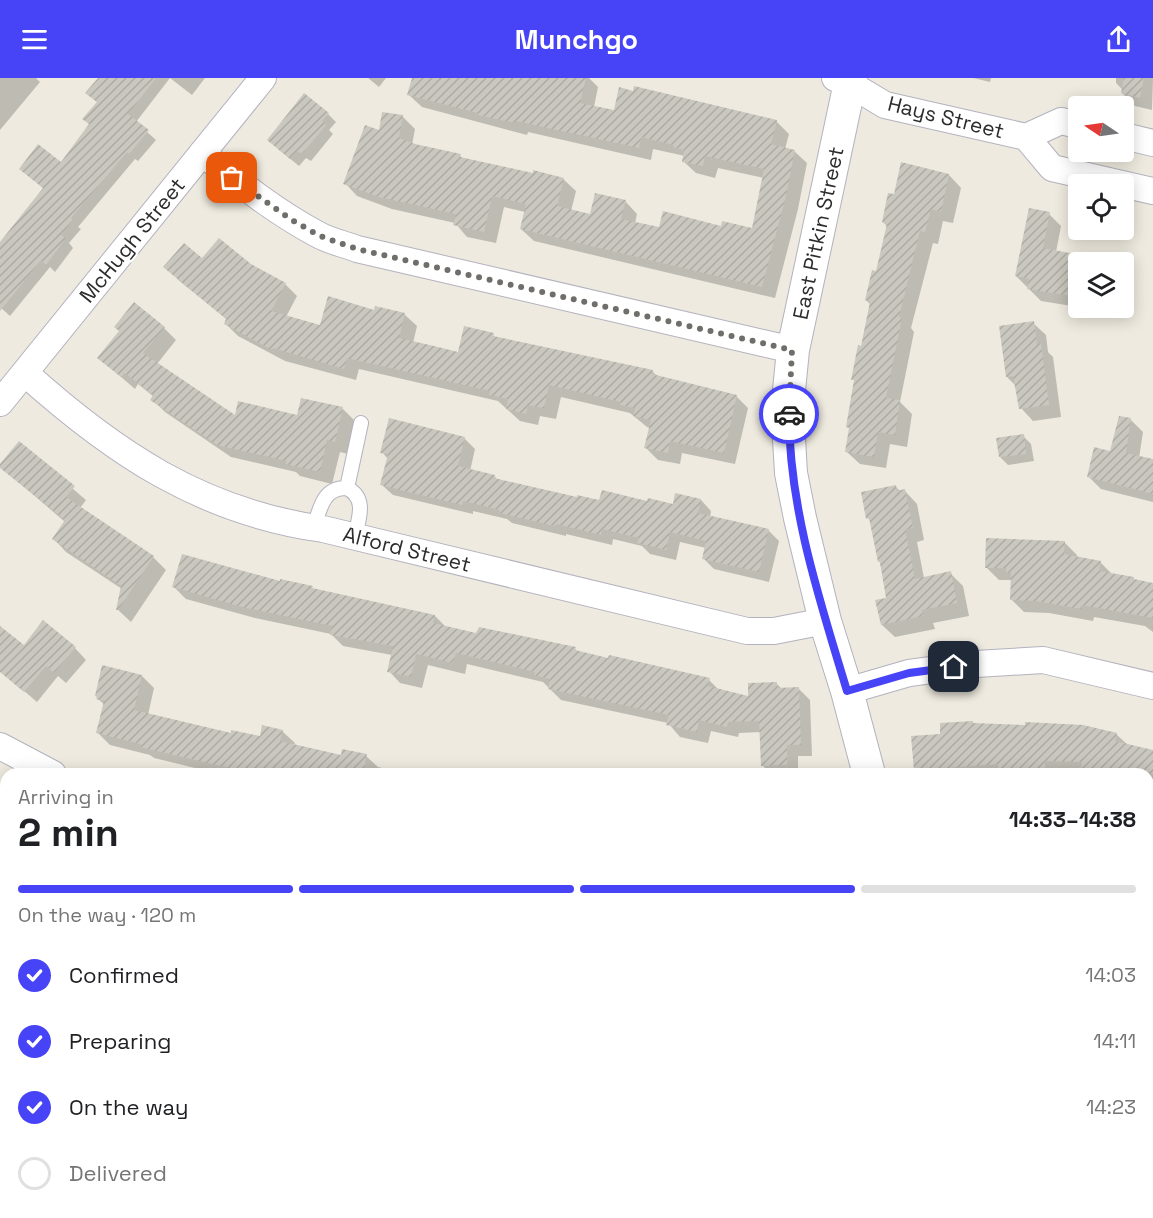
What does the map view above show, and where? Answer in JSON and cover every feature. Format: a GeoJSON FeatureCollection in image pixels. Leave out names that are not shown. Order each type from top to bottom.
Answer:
{"type":"FeatureCollection","features":[{"type":"Feature","properties":{"kind":"street","name":"McHugh Street"},"geometry":{"type":"LineString","coordinates":[[0,403],[263,78]]}},
{"type":"Feature","properties":{"kind":"street","name":"Hays Street"},"geometry":{"type":"LineString","coordinates":[[845,80],[885,105],[1026,137],[1052,168],[1153,191]]}},
{"type":"Feature","properties":{"kind":"street","name":"East Pitkin Street"},"geometry":{"type":"LineString","coordinates":[[845,80],[792,350],[789,399],[791,473],[825,621],[867,768]]}},
{"type":"Feature","properties":{"kind":"street","name":"Hays Street"},"geometry":{"type":"LineString","coordinates":[[1026,137],[1061,121],[1068,123]]}},
{"type":"Feature","properties":{"kind":"street"},"geometry":{"type":"LineString","coordinates":[[1134,138],[1153,143]]}},
{"type":"Feature","properties":{"kind":"street"},"geometry":{"type":"LineString","coordinates":[[202,153],[247,190],[292,220],[320,236],[357,249],[792,350]]}},
{"type":"Feature","properties":{"kind":"street","name":"Alford Street"},"geometry":{"type":"LineString","coordinates":[[25,373],[76,417],[112,444],[160,474],[209,499],[248,513],[355,536],[747,631],[774,631],[825,621]]}},
{"type":"Feature","properties":{"kind":"street"},"geometry":{"type":"LineString","coordinates":[[847,691],[909,673],[976,664],[1043,660],[1153,686]]}},
{"type":"Feature","properties":{"kind":"street"},"geometry":{"type":"LineString","coordinates":[[0,746],[41,768]]}},
{"type":"Feature","properties":{"kind":"lane"},"geometry":{"type":"LineString","coordinates":[[346,488],[361,423]]}},
{"type":"Feature","properties":{"kind":"lane"},"geometry":{"type":"LineString","coordinates":[[314,527],[327,494],[332,490],[346,488],[360,501],[361,510],[355,536]]}},
{"type":"Feature","properties":{"kind":"building"},"geometry":{"type":"Polygon","coordinates":[[[98,78],[156,78],[128,114],[149,130],[129,154],[127,152],[71,218],[73,220],[61,235],[66,238],[46,265],[41,260],[0,311],[0,242],[43,188],[19,169],[38,144],[61,162],[89,124],[82,119],[97,102],[85,93],[98,78]]]}},
{"type":"Feature","properties":{"kind":"building"},"geometry":{"type":"Polygon","coordinates":[[[412,78],[586,78],[580,103],[614,110],[619,87],[633,91],[634,86],[777,120],[771,144],[795,150],[786,196],[762,287],[520,229],[526,204],[492,196],[484,232],[453,225],[456,214],[379,197],[343,184],[365,125],[379,130],[382,112],[403,115],[399,138],[415,144],[461,154],[460,157],[564,178],[557,206],[590,214],[595,193],[626,200],[621,219],[659,227],[663,211],[721,226],[722,221],[752,228],[764,169],[705,156],[703,166],[682,162],[684,150],[673,147],[674,145],[641,137],[639,148],[478,115],[478,113],[407,95],[412,78]]]}},
{"type":"Feature","properties":{"kind":"building"},"geometry":{"type":"Polygon","coordinates":[[[1124,78],[1144,78],[1140,98],[1121,93],[1124,78]]]}},
{"type":"Feature","properties":{"kind":"building"},"geometry":{"type":"Polygon","coordinates":[[[304,93],[329,113],[322,121],[326,125],[302,154],[297,151],[290,159],[267,140],[304,93]]]}},
{"type":"Feature","properties":{"kind":"building"},"geometry":{"type":"Polygon","coordinates":[[[901,162],[949,174],[941,212],[931,209],[925,232],[920,231],[899,317],[902,318],[886,398],[900,400],[895,435],[878,432],[874,457],[845,452],[849,428],[846,427],[854,380],[851,380],[870,302],[865,300],[872,270],[876,271],[887,224],[882,222],[888,193],[894,194],[901,162]]]}},
{"type":"Feature","properties":{"kind":"building"},"geometry":{"type":"Polygon","coordinates":[[[1029,208],[1050,212],[1043,248],[1068,253],[1068,295],[1027,289],[1029,279],[1015,276],[1029,208]]]}},
{"type":"Feature","properties":{"kind":"building"},"geometry":{"type":"Polygon","coordinates":[[[219,238],[251,264],[286,283],[271,311],[320,325],[328,296],[374,310],[375,306],[405,313],[399,338],[458,352],[464,326],[494,333],[493,336],[653,370],[652,374],[737,395],[724,453],[670,441],[668,453],[644,448],[651,420],[633,416],[635,408],[620,405],[621,402],[549,385],[544,408],[528,405],[526,414],[506,409],[508,399],[489,395],[490,391],[347,358],[344,369],[273,348],[272,350],[224,324],[226,319],[163,267],[184,243],[202,258],[219,238]]]}},
{"type":"Feature","properties":{"kind":"building"},"geometry":{"type":"Polygon","coordinates":[[[134,302],[165,327],[143,353],[235,415],[238,401],[297,415],[301,398],[343,407],[335,442],[327,440],[320,472],[286,464],[286,461],[217,445],[150,400],[153,395],[125,373],[121,377],[97,358],[119,331],[114,327],[134,302]]]}},
{"type":"Feature","properties":{"kind":"building"},"geometry":{"type":"Polygon","coordinates":[[[1034,321],[1037,344],[1041,343],[1049,405],[1019,409],[1013,376],[1006,377],[999,326],[1034,321]]]}},
{"type":"Feature","properties":{"kind":"building"},"geometry":{"type":"Polygon","coordinates":[[[1119,416],[1131,418],[1126,453],[1153,459],[1153,494],[1087,477],[1094,447],[1110,451],[1119,416]]]}},
{"type":"Feature","properties":{"kind":"building"},"geometry":{"type":"Polygon","coordinates":[[[389,418],[465,437],[458,466],[495,475],[494,478],[599,500],[602,490],[647,501],[648,498],[673,504],[675,493],[701,499],[698,513],[769,529],[759,572],[702,559],[706,541],[670,532],[666,550],[637,543],[639,538],[602,529],[601,535],[556,524],[555,526],[499,513],[500,510],[463,501],[462,505],[380,485],[388,454],[380,453],[389,418]]]}},
{"type":"Feature","properties":{"kind":"building"},"geometry":{"type":"Polygon","coordinates":[[[1024,434],[1026,454],[999,457],[996,438],[1024,434]]]}},
{"type":"Feature","properties":{"kind":"building"},"geometry":{"type":"Polygon","coordinates":[[[19,441],[75,486],[66,497],[154,556],[118,610],[116,610],[121,586],[52,539],[65,520],[0,468],[0,464],[19,441]]]}},
{"type":"Feature","properties":{"kind":"building"},"geometry":{"type":"Polygon","coordinates":[[[896,485],[897,491],[905,489],[913,528],[905,529],[915,579],[951,571],[957,603],[922,610],[923,616],[881,625],[875,600],[886,598],[880,562],[878,562],[869,518],[866,519],[861,492],[896,485]]]}},
{"type":"Feature","properties":{"kind":"building"},"geometry":{"type":"Polygon","coordinates":[[[986,538],[1065,541],[1064,554],[1101,561],[1099,571],[1153,583],[1153,618],[1082,605],[1081,609],[1036,601],[1010,600],[1011,573],[1006,573],[1006,568],[985,568],[986,538]]]}},
{"type":"Feature","properties":{"kind":"building"},"geometry":{"type":"Polygon","coordinates":[[[182,554],[280,581],[280,579],[313,586],[312,588],[435,615],[433,623],[476,633],[479,627],[576,647],[575,650],[608,658],[609,655],[710,678],[708,686],[748,696],[748,683],[777,682],[777,688],[799,687],[801,745],[787,745],[787,765],[761,766],[759,721],[728,722],[727,727],[699,720],[697,732],[666,725],[669,715],[548,689],[550,679],[534,675],[535,672],[456,653],[453,663],[416,654],[411,677],[387,672],[393,646],[330,635],[332,626],[242,607],[172,587],[182,554]]]}},
{"type":"Feature","properties":{"kind":"building"},"geometry":{"type":"Polygon","coordinates":[[[43,620],[76,647],[54,673],[46,666],[24,692],[0,672],[0,626],[24,645],[43,620]]]}},
{"type":"Feature","properties":{"kind":"building"},"geometry":{"type":"Polygon","coordinates":[[[102,665],[142,675],[134,710],[231,733],[231,730],[260,736],[262,725],[283,730],[280,741],[341,755],[342,749],[367,754],[364,768],[230,768],[140,747],[141,744],[96,733],[104,701],[96,699],[102,665]]]}},
{"type":"Feature","properties":{"kind":"building"},"geometry":{"type":"Polygon","coordinates":[[[973,721],[973,723],[1025,725],[1025,722],[1083,725],[1117,733],[1115,741],[1153,750],[1153,768],[1081,768],[1082,762],[1045,761],[1045,768],[998,768],[998,764],[914,768],[911,736],[940,734],[940,723],[973,721]]]}},
{"type":"Feature","properties":{"kind":"way so far"},"geometry":{"type":"LineString","coordinates":[[232,178],[292,220],[320,236],[357,249],[792,350],[789,414]]}},
{"type":"Feature","properties":{"kind":"route"},"geometry":{"type":"LineString","coordinates":[[789,414],[791,473],[800,518],[825,621],[847,691],[909,673],[954,667]]}}]}
